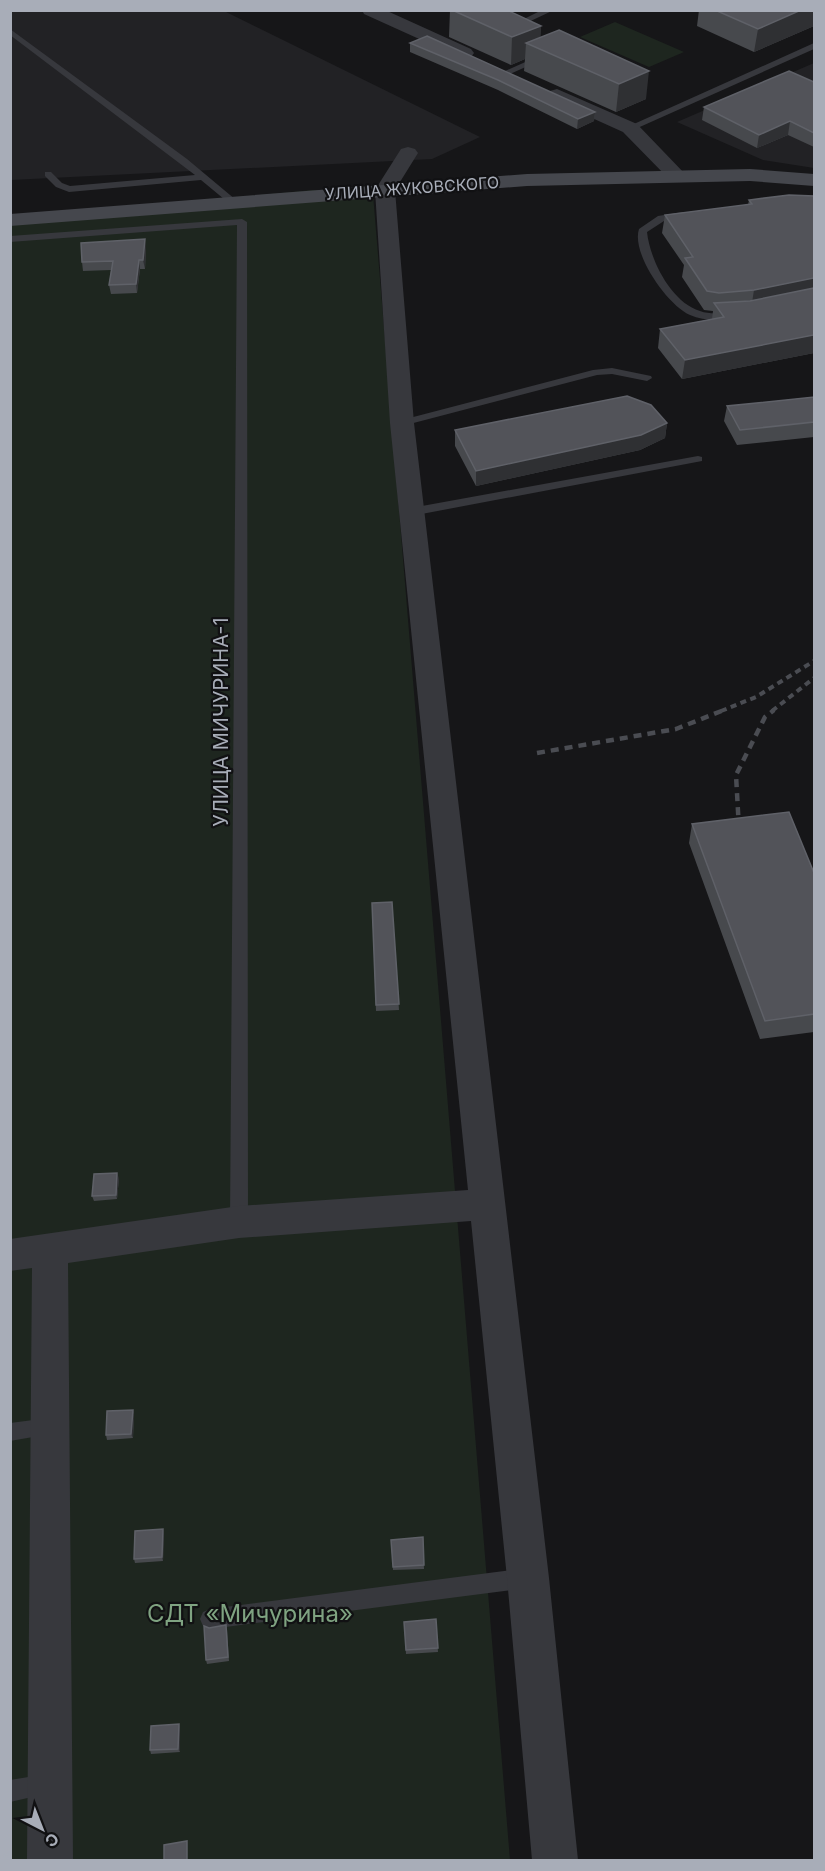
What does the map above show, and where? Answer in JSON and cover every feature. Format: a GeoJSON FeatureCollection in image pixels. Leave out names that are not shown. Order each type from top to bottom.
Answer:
{"type":"FeatureCollection","features":[{"type":"Feature","properties":{"kind":"main road","name":"УЛИЦА ЖУКОВСКОГО"},"geometry":{"type":"LineString","coordinates":[[10,220],[527,180],[750,175],[814,180]]}},
{"type":"Feature","properties":{"kind":"street"},"geometry":{"type":"LineString","coordinates":[[379,14],[407,10]]}},
{"type":"Feature","properties":{"kind":"street"},"geometry":{"type":"LineString","coordinates":[[379,14],[630,128],[676,175]]}},
{"type":"Feature","properties":{"kind":"street"},"geometry":{"type":"LineString","coordinates":[[408,153],[385,190],[402,423],[528,1578],[555,1860]]}},
{"type":"Feature","properties":{"kind":"street"},"geometry":{"type":"LineString","coordinates":[[10,1255],[239,1222],[486,1204]]}},
{"type":"Feature","properties":{"kind":"street"},"geometry":{"type":"LineString","coordinates":[[50,1250],[50,1860]]}},
{"type":"Feature","properties":{"kind":"lane"},"geometry":{"type":"LineString","coordinates":[[526,33],[514,26],[550,10]]}},
{"type":"Feature","properties":{"kind":"lane"},"geometry":{"type":"LineString","coordinates":[[10,31],[204,177],[233,202]]}},
{"type":"Feature","properties":{"kind":"lane"},"geometry":{"type":"LineString","coordinates":[[630,128],[814,46]]}},
{"type":"Feature","properties":{"kind":"lane"},"geometry":{"type":"LineString","coordinates":[[507,72],[554,53]]}},
{"type":"Feature","properties":{"kind":"lane"},"geometry":{"type":"LineString","coordinates":[[48,174],[59,185],[69,189],[204,177]]}},
{"type":"Feature","properties":{"kind":"lane"},"geometry":{"type":"LineString","coordinates":[[692,213],[661,218],[642,231],[641,243],[657,276],[688,309],[705,315],[723,316],[746,312]]}},
{"type":"Feature","properties":{"kind":"lane","name":"УЛИЦА МИЧУРИНА-1"},"geometry":{"type":"LineString","coordinates":[[10,239],[242,222],[239,1222]]}},
{"type":"Feature","properties":{"kind":"lane"},"geometry":{"type":"LineString","coordinates":[[402,423],[597,372],[612,371],[647,378]]}},
{"type":"Feature","properties":{"kind":"lane"},"geometry":{"type":"LineString","coordinates":[[411,512],[698,459]]}},
{"type":"Feature","properties":{"kind":"lane"},"geometry":{"type":"LineString","coordinates":[[10,1432],[50,1427]]}},
{"type":"Feature","properties":{"kind":"lane"},"geometry":{"type":"LineString","coordinates":[[210,1619],[528,1578]]}},
{"type":"Feature","properties":{"kind":"lane"},"geometry":{"type":"LineString","coordinates":[[10,1791],[50,1784]]}},
{"type":"Feature","properties":{"kind":"shaded area"},"geometry":{"type":"Polygon","coordinates":[[[11,11],[224,11],[480,137],[432,159],[11,180],[11,11]]]}},
{"type":"Feature","properties":{"kind":"shaded area"},"geometry":{"type":"Polygon","coordinates":[[[814,63],[814,168],[763,160],[677,122],[814,63]]]}},
{"type":"Feature","properties":{"kind":"green space"},"geometry":{"type":"Polygon","coordinates":[[[615,22],[684,52],[649,67],[580,37],[615,22]]]}},
{"type":"Feature","properties":{"kind":"green space","name":"СДТ «Мичурина»"},"geometry":{"type":"Polygon","coordinates":[[[313,190],[373,194],[510,1860],[11,1860],[11,218],[313,190]]]}},
{"type":"Feature","properties":{"kind":"building"},"geometry":{"type":"Polygon","coordinates":[[[452,10],[507,10],[541,26],[512,37],[452,10]]]}},
{"type":"Feature","properties":{"kind":"building"},"geometry":{"type":"Polygon","coordinates":[[[715,10],[801,10],[758,29],[715,10]]]}},
{"type":"Feature","properties":{"kind":"building"},"geometry":{"type":"Polygon","coordinates":[[[559,30],[649,71],[619,84],[526,43],[559,30]]]}},
{"type":"Feature","properties":{"kind":"building"},"geometry":{"type":"Polygon","coordinates":[[[427,36],[595,112],[578,119],[498,80],[410,43],[427,36]]]}},
{"type":"Feature","properties":{"kind":"building"},"geometry":{"type":"Polygon","coordinates":[[[789,71],[814,82],[814,133],[790,121],[759,135],[704,107],[789,71]]]}},
{"type":"Feature","properties":{"kind":"building"},"geometry":{"type":"Polygon","coordinates":[[[789,195],[814,196],[814,278],[754,290],[719,293],[707,291],[685,258],[693,257],[665,215],[752,204],[749,200],[789,195]]]}},
{"type":"Feature","properties":{"kind":"building"},"geometry":{"type":"Polygon","coordinates":[[[145,239],[143,260],[139,260],[136,284],[109,285],[113,261],[82,262],[81,243],[145,239]]]}},
{"type":"Feature","properties":{"kind":"building"},"geometry":{"type":"Polygon","coordinates":[[[814,288],[814,335],[685,360],[660,329],[724,317],[714,303],[750,301],[814,288]]]}},
{"type":"Feature","properties":{"kind":"building"},"geometry":{"type":"Polygon","coordinates":[[[627,396],[651,405],[667,423],[641,435],[476,471],[455,430],[627,396]]]}},
{"type":"Feature","properties":{"kind":"building"},"geometry":{"type":"Polygon","coordinates":[[[814,397],[814,422],[740,430],[727,406],[814,397]]]}},
{"type":"Feature","properties":{"kind":"building"},"geometry":{"type":"Polygon","coordinates":[[[789,812],[814,873],[814,1014],[765,1021],[692,824],[789,812]]]}},
{"type":"Feature","properties":{"kind":"building"},"geometry":{"type":"Polygon","coordinates":[[[392,902],[399,1004],[376,1005],[372,903],[392,902]]]}},
{"type":"Feature","properties":{"kind":"building"},"geometry":{"type":"Polygon","coordinates":[[[117,1173],[116,1195],[92,1196],[94,1174],[117,1173]]]}},
{"type":"Feature","properties":{"kind":"building"},"geometry":{"type":"Polygon","coordinates":[[[133,1410],[131,1434],[106,1435],[107,1411],[133,1410]]]}},
{"type":"Feature","properties":{"kind":"building"},"geometry":{"type":"Polygon","coordinates":[[[163,1529],[162,1557],[134,1559],[135,1531],[163,1529]]]}},
{"type":"Feature","properties":{"kind":"building"},"geometry":{"type":"Polygon","coordinates":[[[423,1537],[424,1565],[393,1567],[391,1540],[423,1537]]]}},
{"type":"Feature","properties":{"kind":"building"},"geometry":{"type":"Polygon","coordinates":[[[436,1619],[438,1648],[406,1650],[404,1622],[436,1619]]]}},
{"type":"Feature","properties":{"kind":"building"},"geometry":{"type":"Polygon","coordinates":[[[226,1625],[228,1657],[206,1660],[204,1626],[209,1628],[226,1625]]]}},
{"type":"Feature","properties":{"kind":"building"},"geometry":{"type":"Polygon","coordinates":[[[179,1724],[178,1749],[150,1750],[151,1726],[179,1724]]]}},
{"type":"Feature","properties":{"kind":"building"},"geometry":{"type":"Polygon","coordinates":[[[187,1841],[187,1860],[164,1860],[164,1845],[187,1841]]]}},
{"type":"Feature","properties":{"kind":"railway"},"geometry":{"type":"LineString","coordinates":[[721,711],[756,697],[814,661]]}},
{"type":"Feature","properties":{"kind":"railway"},"geometry":{"type":"LineString","coordinates":[[772,711],[814,678]]}},
{"type":"Feature","properties":{"kind":"railway"},"geometry":{"type":"LineString","coordinates":[[537,753],[676,729],[724,710]]}},
{"type":"Feature","properties":{"kind":"railway"},"geometry":{"type":"LineString","coordinates":[[739,829],[736,775],[765,717],[774,710]]}}]}
